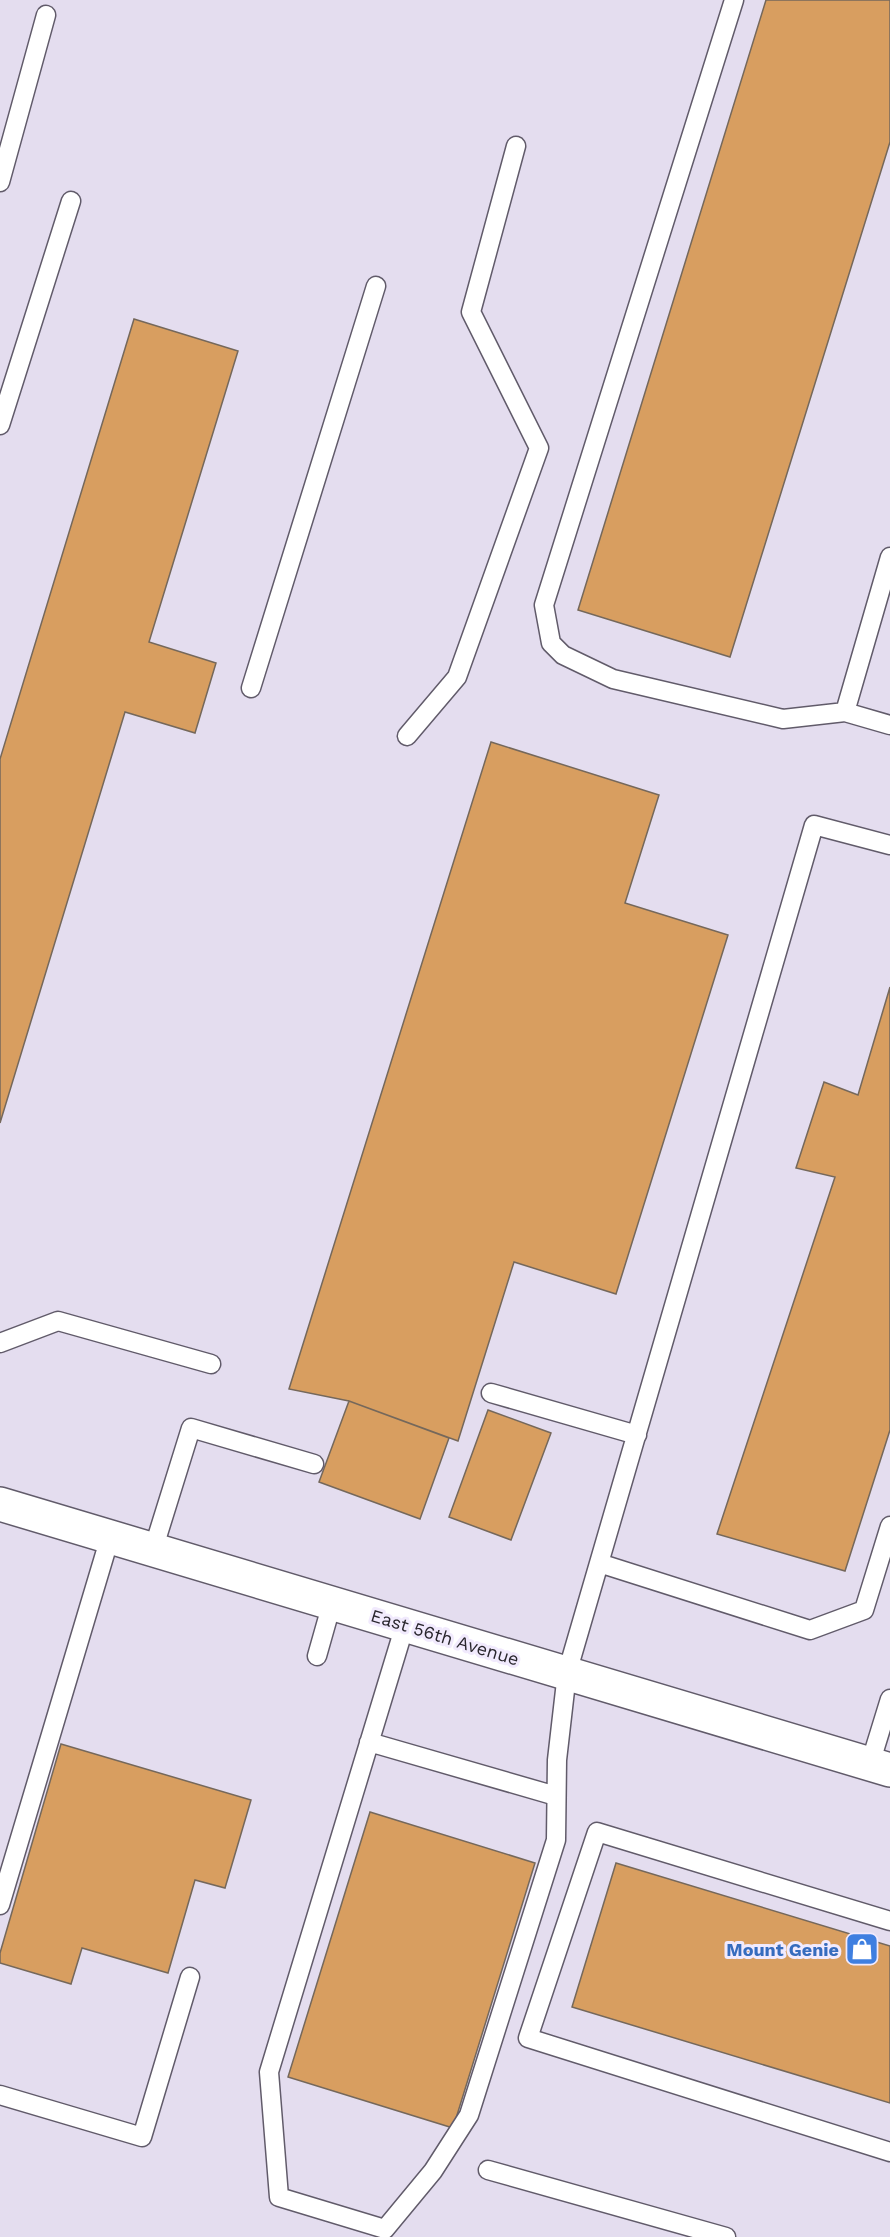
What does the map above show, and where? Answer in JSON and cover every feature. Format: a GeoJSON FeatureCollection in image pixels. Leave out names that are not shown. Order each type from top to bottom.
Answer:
{"type":"FeatureCollection","features":[{"type":"Feature","properties":{"kind":"main road","name":"East 56th Avenue"},"geometry":{"type":"LineString","coordinates":[[0,1504],[880,1767]]}},
{"type":"Feature","properties":{"kind":"lane"},"geometry":{"type":"LineString","coordinates":[[734,0],[544,605],[551,643],[563,656],[612,679],[783,719],[845,712],[890,725]]}},
{"type":"Feature","properties":{"kind":"lane"},"geometry":{"type":"LineString","coordinates":[[0,182],[46,15]]}},
{"type":"Feature","properties":{"kind":"lane"},"geometry":{"type":"LineString","coordinates":[[407,736],[457,677],[539,448],[471,312],[516,146]]}},
{"type":"Feature","properties":{"kind":"lane"},"geometry":{"type":"LineString","coordinates":[[0,425],[71,201]]}},
{"type":"Feature","properties":{"kind":"lane"},"geometry":{"type":"LineString","coordinates":[[251,688],[376,286]]}},
{"type":"Feature","properties":{"kind":"lane"},"geometry":{"type":"LineString","coordinates":[[845,712],[890,557]]}},
{"type":"Feature","properties":{"kind":"lane"},"geometry":{"type":"LineString","coordinates":[[405,1625],[269,2072],[279,2197],[385,2229],[432,2171],[470,2115],[556,1840],[557,1760],[567,1673],[814,825],[890,845]]}},
{"type":"Feature","properties":{"kind":"lane"},"geometry":{"type":"LineString","coordinates":[[0,1343],[58,1321],[211,1364]]}},
{"type":"Feature","properties":{"kind":"lane"},"geometry":{"type":"LineString","coordinates":[[491,1393],[636,1435]]}},
{"type":"Feature","properties":{"kind":"lane"},"geometry":{"type":"LineString","coordinates":[[153,1550],[191,1428],[314,1464]]}},
{"type":"Feature","properties":{"kind":"lane"},"geometry":{"type":"LineString","coordinates":[[599,1563],[810,1630],[864,1610],[890,1526]]}},
{"type":"Feature","properties":{"kind":"lane"},"geometry":{"type":"LineString","coordinates":[[0,1905],[110,1537]]}},
{"type":"Feature","properties":{"kind":"lane"},"geometry":{"type":"LineString","coordinates":[[317,1656],[332,1603]]}},
{"type":"Feature","properties":{"kind":"lane"},"geometry":{"type":"LineString","coordinates":[[880,1767],[890,1699]]}},
{"type":"Feature","properties":{"kind":"lane"},"geometry":{"type":"LineString","coordinates":[[369,1742],[556,1796]]}},
{"type":"Feature","properties":{"kind":"lane"},"geometry":{"type":"LineString","coordinates":[[890,1921],[597,1832],[528,2038],[890,2152]]}},
{"type":"Feature","properties":{"kind":"lane"},"geometry":{"type":"LineString","coordinates":[[0,2095],[142,2137],[190,1977]]}},
{"type":"Feature","properties":{"kind":"lane"},"geometry":{"type":"LineString","coordinates":[[488,2170],[726,2237]]}},
{"type":"Feature","properties":{"kind":"building"},"geometry":{"type":"Polygon","coordinates":[[[766,0],[890,0],[890,142],[730,657],[578,610],[766,0]]]}},
{"type":"Feature","properties":{"kind":"building"},"geometry":{"type":"Polygon","coordinates":[[[134,319],[238,351],[149,642],[216,663],[195,733],[125,712],[0,1123],[0,759],[134,319]]]}},
{"type":"Feature","properties":{"kind":"building"},"geometry":{"type":"Polygon","coordinates":[[[491,742],[659,795],[625,903],[728,935],[616,1294],[514,1262],[458,1441],[349,1401],[289,1389],[491,742]]]}},
{"type":"Feature","properties":{"kind":"building"},"geometry":{"type":"Polygon","coordinates":[[[890,987],[890,1430],[845,1571],[717,1534],[835,1177],[796,1168],[824,1082],[858,1095],[890,987]]]}},
{"type":"Feature","properties":{"kind":"building"},"geometry":{"type":"Polygon","coordinates":[[[349,1401],[449,1438],[420,1519],[319,1482],[349,1401]]]}},
{"type":"Feature","properties":{"kind":"building"},"geometry":{"type":"Polygon","coordinates":[[[488,1410],[551,1433],[511,1540],[449,1517],[488,1410]]]}},
{"type":"Feature","properties":{"kind":"building"},"geometry":{"type":"Polygon","coordinates":[[[61,1744],[251,1800],[225,1888],[195,1880],[168,1973],[82,1948],[71,1984],[0,1963],[0,1953],[61,1744]]]}},
{"type":"Feature","properties":{"kind":"building"},"geometry":{"type":"Polygon","coordinates":[[[370,1812],[535,1863],[453,2128],[288,2077],[370,1812]]]}},
{"type":"Feature","properties":{"kind":"building"},"geometry":{"type":"Polygon","coordinates":[[[616,1863],[890,1946],[890,2103],[572,2007],[616,1863]]]}},
{"type":"Feature","properties":{"kind":"place","name":"Mount Genie"},"geometry":{"type":"Point","coordinates":[862,1949]}}]}
